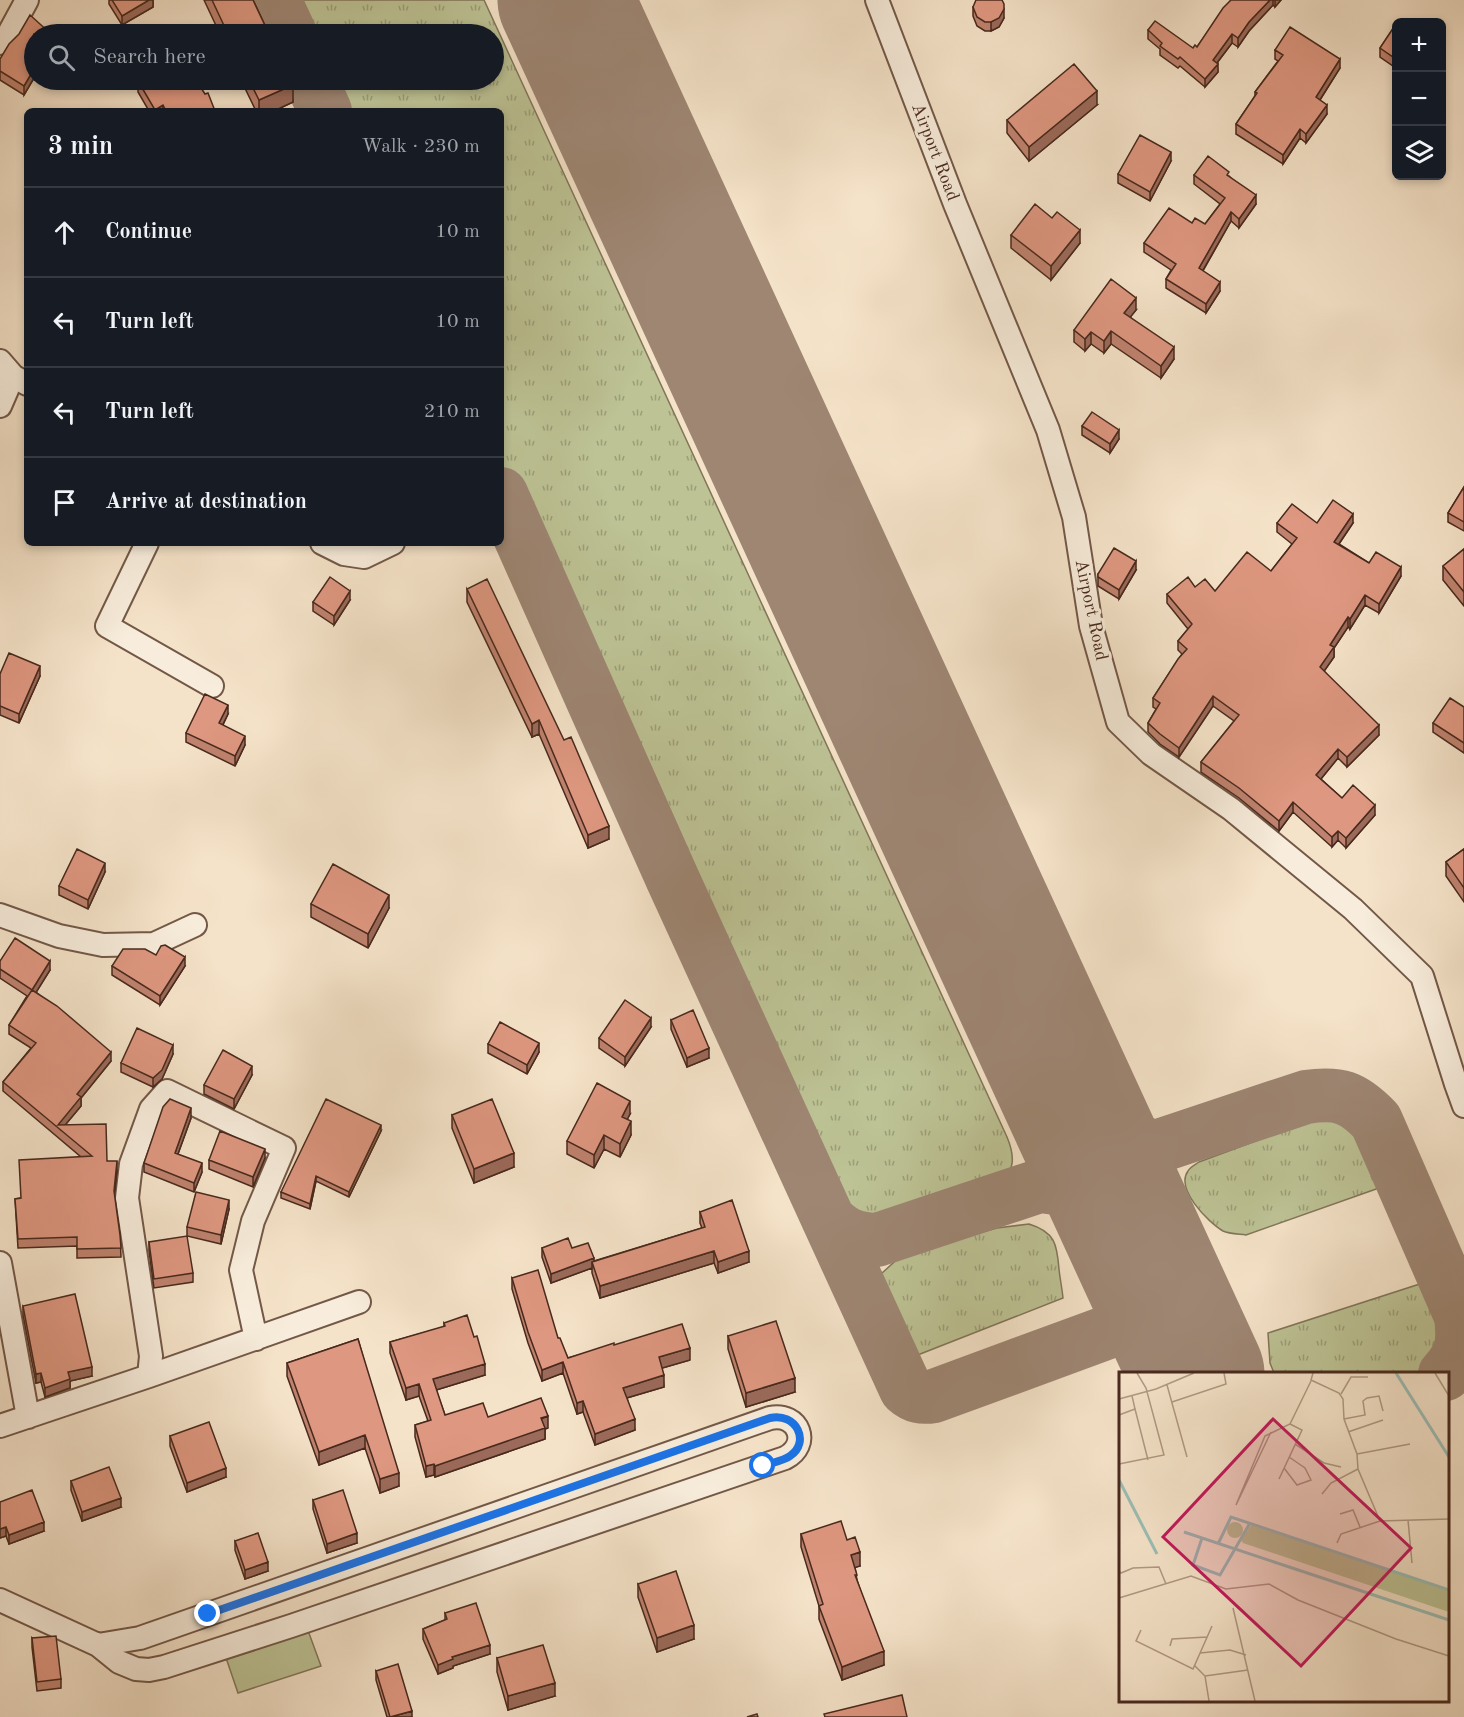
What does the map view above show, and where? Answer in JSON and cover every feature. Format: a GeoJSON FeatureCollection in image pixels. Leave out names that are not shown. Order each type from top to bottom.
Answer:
{"type":"FeatureCollection","features":[{"type":"Feature","properties":{"kind":"street"},"geometry":{"type":"LineString","coordinates":[[0,44],[7,37],[27,0]]}},
{"type":"Feature","properties":{"kind":"street","name":"Airport Road"},"geometry":{"type":"LineString","coordinates":[[877,0],[955,204],[1047,429],[1074,517],[1091,626],[1118,722],[1151,754],[1231,809],[1353,909],[1422,976],[1464,1106]]}},
{"type":"Feature","properties":{"kind":"street"},"geometry":{"type":"LineString","coordinates":[[0,406],[13,374]]}},
{"type":"Feature","properties":{"kind":"street"},"geometry":{"type":"LineString","coordinates":[[146,546],[107,626],[212,686]]}},
{"type":"Feature","properties":{"kind":"street"},"geometry":{"type":"LineString","coordinates":[[328,546],[344,554],[364,557],[387,546]]}},
{"type":"Feature","properties":{"kind":"street"},"geometry":{"type":"LineString","coordinates":[[0,915],[59,936],[103,945],[153,944],[195,925]]}},
{"type":"Feature","properties":{"kind":"street"},"geometry":{"type":"LineString","coordinates":[[149,1376],[151,1356],[127,1198],[131,1164],[151,1109],[167,1092],[284,1148],[253,1221],[241,1270],[256,1339]]}},
{"type":"Feature","properties":{"kind":"street"},"geometry":{"type":"LineString","coordinates":[[0,1263],[28,1417]]}},
{"type":"Feature","properties":{"kind":"street"},"geometry":{"type":"LineString","coordinates":[[0,1426],[358,1302]]}},
{"type":"Feature","properties":{"kind":"street"},"geometry":{"type":"LineString","coordinates":[[0,1600],[98,1645],[119,1662],[135,1669],[149,1670],[164,1667],[785,1458],[791,1455],[798,1445],[799,1432],[796,1426],[784,1417],[770,1418],[140,1638],[98,1645]]}},
{"type":"Feature","properties":{"kind":"green space"},"geometry":{"type":"Polygon","coordinates":[[[286,0],[484,0],[495,24],[297,24],[286,0]]]}},
{"type":"Feature","properties":{"kind":"green space"},"geometry":{"type":"Polygon","coordinates":[[[504,43],[1007,1137],[1012,1163],[1009,1174],[1000,1185],[867,1226],[856,1222],[841,1206],[504,474],[504,108],[336,108],[328,90],[504,90],[504,43]]]}},
{"type":"Feature","properties":{"kind":"green space"},"geometry":{"type":"Polygon","coordinates":[[[1329,1117],[1340,1120],[1357,1134],[1379,1188],[1246,1235],[1225,1232],[1217,1227],[1189,1196],[1185,1178],[1189,1170],[1199,1162],[1315,1119],[1329,1117]]]}},
{"type":"Feature","properties":{"kind":"green space"},"geometry":{"type":"Polygon","coordinates":[[[1029,1224],[1044,1231],[1053,1240],[1063,1298],[910,1358],[883,1308],[877,1290],[881,1274],[903,1254],[997,1228],[1029,1224]]]}},
{"type":"Feature","properties":{"kind":"green space"},"geometry":{"type":"Polygon","coordinates":[[[1426,1282],[1442,1320],[1444,1342],[1432,1363],[1420,1372],[1274,1372],[1270,1363],[1268,1333],[1426,1282]]]}},
{"type":"Feature","properties":{"kind":"green space"},"geometry":{"type":"Polygon","coordinates":[[[306,1625],[321,1666],[238,1693],[224,1652],[306,1625]]]}},
{"type":"Feature","properties":{"kind":"building"},"geometry":{"type":"Polygon","coordinates":[[[112,0],[149,0],[122,16],[112,0]]]}},
{"type":"Feature","properties":{"kind":"building"},"geometry":{"type":"Polygon","coordinates":[[[212,0],[253,0],[264,24],[223,24],[212,0]]]}},
{"type":"Feature","properties":{"kind":"building"},"geometry":{"type":"Polygon","coordinates":[[[976,0],[1002,0],[1004,9],[999,18],[985,22],[977,17],[973,7],[976,0]]]}},
{"type":"Feature","properties":{"kind":"building"},"geometry":{"type":"Polygon","coordinates":[[[1231,0],[1270,0],[1249,22],[1238,38],[1232,34],[1213,60],[1218,64],[1205,79],[1180,57],[1178,59],[1160,46],[1162,43],[1148,30],[1155,21],[1193,48],[1195,45],[1197,47],[1231,0]]]}},
{"type":"Feature","properties":{"kind":"building"},"geometry":{"type":"Polygon","coordinates":[[[30,15],[40,24],[25,24],[30,15]]]}},
{"type":"Feature","properties":{"kind":"building"},"geometry":{"type":"Polygon","coordinates":[[[24,25],[24,86],[0,71],[0,59],[9,44],[24,25]]]}},
{"type":"Feature","properties":{"kind":"building"},"geometry":{"type":"Polygon","coordinates":[[[1290,27],[1340,59],[1316,97],[1327,105],[1306,134],[1300,129],[1283,155],[1236,124],[1257,93],[1255,92],[1283,55],[1275,50],[1290,27]]]}},
{"type":"Feature","properties":{"kind":"building"},"geometry":{"type":"Polygon","coordinates":[[[1392,30],[1392,56],[1380,48],[1392,30]]]}},
{"type":"Feature","properties":{"kind":"building"},"geometry":{"type":"Polygon","coordinates":[[[1074,64],[1097,91],[1029,147],[1007,120],[1074,64]]]}},
{"type":"Feature","properties":{"kind":"building"},"geometry":{"type":"Polygon","coordinates":[[[143,90],[202,90],[205,94],[208,93],[214,108],[164,108],[163,105],[154,108],[143,90]]]}},
{"type":"Feature","properties":{"kind":"building"},"geometry":{"type":"Polygon","coordinates":[[[254,90],[282,90],[259,100],[254,90]]]}},
{"type":"Feature","properties":{"kind":"building"},"geometry":{"type":"Polygon","coordinates":[[[1140,135],[1171,152],[1150,192],[1118,174],[1140,135]]]}},
{"type":"Feature","properties":{"kind":"building"},"geometry":{"type":"Polygon","coordinates":[[[1208,156],[1229,172],[1227,175],[1256,195],[1239,219],[1231,212],[1199,268],[1220,282],[1206,304],[1166,279],[1176,264],[1144,243],[1169,208],[1192,223],[1195,218],[1205,224],[1225,198],[1194,175],[1208,156]]]}},
{"type":"Feature","properties":{"kind":"building"},"geometry":{"type":"Polygon","coordinates":[[[1035,204],[1052,218],[1057,212],[1080,230],[1051,266],[1011,235],[1035,204]]]}},
{"type":"Feature","properties":{"kind":"building"},"geometry":{"type":"Polygon","coordinates":[[[1111,279],[1136,298],[1124,313],[1174,347],[1161,366],[1111,331],[1104,341],[1091,332],[1085,339],[1074,330],[1111,279]]]}},
{"type":"Feature","properties":{"kind":"building"},"geometry":{"type":"Polygon","coordinates":[[[1092,412],[1119,430],[1110,444],[1082,426],[1092,412]]]}},
{"type":"Feature","properties":{"kind":"building"},"geometry":{"type":"Polygon","coordinates":[[[1464,487],[1464,522],[1448,513],[1464,487]]]}},
{"type":"Feature","properties":{"kind":"building"},"geometry":{"type":"Polygon","coordinates":[[[1333,500],[1353,514],[1334,542],[1369,563],[1376,552],[1401,567],[1379,604],[1365,595],[1330,645],[1334,647],[1320,667],[1379,725],[1347,757],[1338,749],[1316,775],[1342,798],[1353,785],[1375,805],[1346,838],[1338,831],[1332,837],[1293,802],[1279,821],[1239,788],[1201,762],[1239,715],[1213,696],[1179,748],[1148,723],[1160,703],[1153,698],[1187,649],[1178,641],[1192,624],[1167,594],[1188,577],[1195,587],[1205,579],[1215,591],[1247,552],[1271,571],[1297,538],[1277,523],[1292,504],[1317,523],[1333,500]]]}},
{"type":"Feature","properties":{"kind":"building"},"geometry":{"type":"Polygon","coordinates":[[[1114,548],[1136,561],[1119,590],[1098,577],[1114,548]]]}},
{"type":"Feature","properties":{"kind":"building"},"geometry":{"type":"Polygon","coordinates":[[[1464,549],[1464,592],[1443,566],[1464,549]]]}},
{"type":"Feature","properties":{"kind":"building"},"geometry":{"type":"Polygon","coordinates":[[[330,577],[350,591],[334,616],[313,602],[330,577]]]}},
{"type":"Feature","properties":{"kind":"building"},"geometry":{"type":"Polygon","coordinates":[[[487,579],[564,740],[571,737],[609,826],[588,835],[539,720],[532,724],[467,589],[487,579]]]}},
{"type":"Feature","properties":{"kind":"building"},"geometry":{"type":"Polygon","coordinates":[[[9,653],[40,666],[19,714],[0,706],[0,674],[9,653]]]}},
{"type":"Feature","properties":{"kind":"building"},"geometry":{"type":"Polygon","coordinates":[[[205,694],[228,705],[219,723],[245,736],[235,756],[186,733],[205,694]]]}},
{"type":"Feature","properties":{"kind":"building"},"geometry":{"type":"Polygon","coordinates":[[[1450,698],[1464,707],[1464,743],[1433,723],[1450,698]]]}},
{"type":"Feature","properties":{"kind":"building"},"geometry":{"type":"Polygon","coordinates":[[[77,849],[105,863],[88,900],[59,886],[77,849]]]}},
{"type":"Feature","properties":{"kind":"building"},"geometry":{"type":"Polygon","coordinates":[[[1464,849],[1464,888],[1446,862],[1464,849]]]}},
{"type":"Feature","properties":{"kind":"building"},"geometry":{"type":"Polygon","coordinates":[[[333,864],[389,895],[368,934],[311,904],[333,864]]]}},
{"type":"Feature","properties":{"kind":"building"},"geometry":{"type":"Polygon","coordinates":[[[15,938],[50,961],[32,990],[0,969],[0,961],[15,938]]]}},
{"type":"Feature","properties":{"kind":"building"},"geometry":{"type":"Polygon","coordinates":[[[165,945],[185,957],[160,996],[112,966],[123,949],[145,949],[156,955],[161,946],[165,945]]]}},
{"type":"Feature","properties":{"kind":"building"},"geometry":{"type":"Polygon","coordinates":[[[32,990],[57,1006],[111,1052],[77,1094],[81,1097],[58,1125],[106,1124],[107,1161],[117,1161],[114,1191],[121,1248],[77,1249],[77,1237],[18,1239],[15,1199],[21,1198],[19,1160],[92,1156],[3,1082],[36,1043],[9,1025],[32,990]]]}},
{"type":"Feature","properties":{"kind":"building"},"geometry":{"type":"Polygon","coordinates":[[[625,1000],[651,1018],[625,1057],[599,1038],[625,1000]]]}},
{"type":"Feature","properties":{"kind":"building"},"geometry":{"type":"Polygon","coordinates":[[[693,1010],[709,1048],[687,1058],[671,1020],[693,1010]]]}},
{"type":"Feature","properties":{"kind":"building"},"geometry":{"type":"Polygon","coordinates":[[[500,1022],[539,1043],[527,1065],[488,1044],[500,1022]]]}},
{"type":"Feature","properties":{"kind":"building"},"geometry":{"type":"Polygon","coordinates":[[[137,1028],[173,1045],[162,1070],[153,1078],[121,1063],[137,1028]]]}},
{"type":"Feature","properties":{"kind":"building"},"geometry":{"type":"Polygon","coordinates":[[[223,1050],[252,1066],[234,1099],[204,1085],[223,1050]]]}},
{"type":"Feature","properties":{"kind":"building"},"geometry":{"type":"Polygon","coordinates":[[[597,1083],[630,1101],[622,1117],[631,1121],[620,1144],[604,1135],[594,1155],[567,1141],[597,1083]]]}},
{"type":"Feature","properties":{"kind":"building"},"geometry":{"type":"Polygon","coordinates":[[[170,1099],[191,1108],[175,1153],[202,1163],[194,1183],[144,1163],[163,1107],[170,1099]]]}},
{"type":"Feature","properties":{"kind":"building"},"geometry":{"type":"Polygon","coordinates":[[[326,1099],[381,1125],[349,1192],[316,1176],[310,1204],[281,1192],[326,1099]]]}},
{"type":"Feature","properties":{"kind":"building"},"geometry":{"type":"Polygon","coordinates":[[[492,1099],[514,1153],[474,1169],[452,1115],[492,1099]]]}},
{"type":"Feature","properties":{"kind":"building"},"geometry":{"type":"Polygon","coordinates":[[[220,1131],[265,1149],[253,1177],[209,1160],[220,1131]]]}},
{"type":"Feature","properties":{"kind":"building"},"geometry":{"type":"Polygon","coordinates":[[[196,1192],[229,1200],[221,1235],[187,1227],[196,1192]]]}},
{"type":"Feature","properties":{"kind":"building"},"geometry":{"type":"Polygon","coordinates":[[[732,1200],[749,1251],[718,1262],[714,1251],[600,1286],[592,1262],[705,1227],[700,1212],[732,1200]]]}},
{"type":"Feature","properties":{"kind":"building"},"geometry":{"type":"Polygon","coordinates":[[[187,1236],[193,1273],[154,1279],[149,1242],[187,1236]]]}},
{"type":"Feature","properties":{"kind":"building"},"geometry":{"type":"Polygon","coordinates":[[[568,1238],[572,1248],[588,1243],[594,1258],[551,1274],[542,1248],[568,1238]]]}},
{"type":"Feature","properties":{"kind":"building"},"geometry":{"type":"Polygon","coordinates":[[[538,1270],[558,1338],[568,1358],[682,1324],[690,1348],[659,1357],[664,1375],[623,1388],[635,1419],[595,1434],[583,1401],[577,1403],[563,1362],[542,1370],[512,1278],[538,1270]]]}},
{"type":"Feature","properties":{"kind":"building"},"geometry":{"type":"Polygon","coordinates":[[[75,1294],[92,1367],[68,1372],[70,1379],[45,1388],[41,1373],[36,1374],[23,1306],[75,1294]]]}},
{"type":"Feature","properties":{"kind":"building"},"geometry":{"type":"Polygon","coordinates":[[[467,1315],[474,1337],[477,1336],[485,1364],[433,1379],[445,1415],[483,1403],[488,1417],[541,1398],[548,1416],[541,1418],[545,1428],[435,1466],[434,1464],[426,1466],[415,1425],[431,1420],[419,1384],[406,1388],[390,1342],[445,1326],[444,1323],[467,1315]]]}},
{"type":"Feature","properties":{"kind":"building"},"geometry":{"type":"Polygon","coordinates":[[[776,1321],[795,1378],[746,1393],[728,1336],[776,1321]]]}},
{"type":"Feature","properties":{"kind":"building"},"geometry":{"type":"Polygon","coordinates":[[[358,1339],[399,1473],[380,1479],[365,1435],[319,1452],[287,1363],[358,1339]]]}},
{"type":"Feature","properties":{"kind":"building"},"geometry":{"type":"Polygon","coordinates":[[[209,1422],[226,1468],[187,1483],[170,1436],[209,1422]]]}},
{"type":"Feature","properties":{"kind":"building"},"geometry":{"type":"Polygon","coordinates":[[[109,1467],[121,1498],[82,1512],[71,1481],[109,1467]]]}},
{"type":"Feature","properties":{"kind":"building"},"geometry":{"type":"Polygon","coordinates":[[[32,1490],[44,1522],[9,1535],[6,1527],[0,1529],[0,1502],[32,1490]]]}},
{"type":"Feature","properties":{"kind":"building"},"geometry":{"type":"Polygon","coordinates":[[[343,1490],[357,1533],[327,1544],[313,1500],[343,1490]]]}},
{"type":"Feature","properties":{"kind":"building"},"geometry":{"type":"Polygon","coordinates":[[[841,1521],[847,1540],[855,1537],[860,1552],[851,1555],[857,1575],[855,1575],[884,1651],[842,1667],[819,1606],[823,1604],[801,1534],[841,1521]]]}},
{"type":"Feature","properties":{"kind":"building"},"geometry":{"type":"Polygon","coordinates":[[[258,1533],[268,1562],[245,1570],[235,1541],[258,1533]]]}},
{"type":"Feature","properties":{"kind":"building"},"geometry":{"type":"Polygon","coordinates":[[[676,1571],[694,1625],[657,1638],[638,1584],[676,1571]]]}},
{"type":"Feature","properties":{"kind":"building"},"geometry":{"type":"Polygon","coordinates":[[[476,1603],[490,1645],[452,1657],[453,1659],[438,1665],[423,1629],[447,1619],[445,1613],[476,1603]]]}},
{"type":"Feature","properties":{"kind":"building"},"geometry":{"type":"Polygon","coordinates":[[[56,1636],[61,1679],[37,1682],[32,1638],[56,1636]]]}},
{"type":"Feature","properties":{"kind":"building"},"geometry":{"type":"Polygon","coordinates":[[[543,1645],[555,1683],[508,1696],[497,1658],[543,1645]]]}},
{"type":"Feature","properties":{"kind":"building"},"geometry":{"type":"Polygon","coordinates":[[[398,1664],[412,1711],[390,1717],[376,1671],[398,1664]]]}},
{"type":"Feature","properties":{"kind":"building"},"geometry":{"type":"Polygon","coordinates":[[[902,1695],[907,1717],[825,1717],[824,1714],[902,1695]]]}},
{"type":"Feature","properties":{"kind":"taxiway"},"geometry":{"type":"LineString","coordinates":[[274,0],[285,24]]}},
{"type":"Feature","properties":{"kind":"taxiway"},"geometry":{"type":"LineString","coordinates":[[316,90],[324,108]]}},
{"type":"Feature","properties":{"kind":"taxiway"},"geometry":{"type":"LineString","coordinates":[[504,501],[673,880],[906,1389],[919,1396],[934,1396],[1168,1310]]}},
{"type":"Feature","properties":{"kind":"taxiway"},"geometry":{"type":"LineString","coordinates":[[828,1219],[850,1235],[877,1240],[1306,1097],[1337,1096],[1360,1106],[1376,1121],[1461,1316],[1461,1347],[1456,1360],[1447,1372]]}},
{"type":"Feature","properties":{"kind":"taxiway"},"geometry":{"type":"LineString","coordinates":[[1073,1104],[1112,1133],[1132,1141],[1158,1147]]}},
{"type":"Feature","properties":{"kind":"taxiway"},"geometry":{"type":"LineString","coordinates":[[1040,1186],[1064,1189],[1085,1197],[1125,1219],[1134,1180],[1143,1164],[1158,1147]]}},
{"type":"Feature","properties":{"kind":"runway"},"geometry":{"type":"LineString","coordinates":[[565,0],[1196,1372]]}},
{"type":"Feature","properties":{"kind":"route"},"geometry":{"type":"LineString","coordinates":[[208,1614],[770,1418],[784,1417],[790,1420],[796,1426],[800,1438],[795,1451],[785,1458],[763,1466]]}}]}
